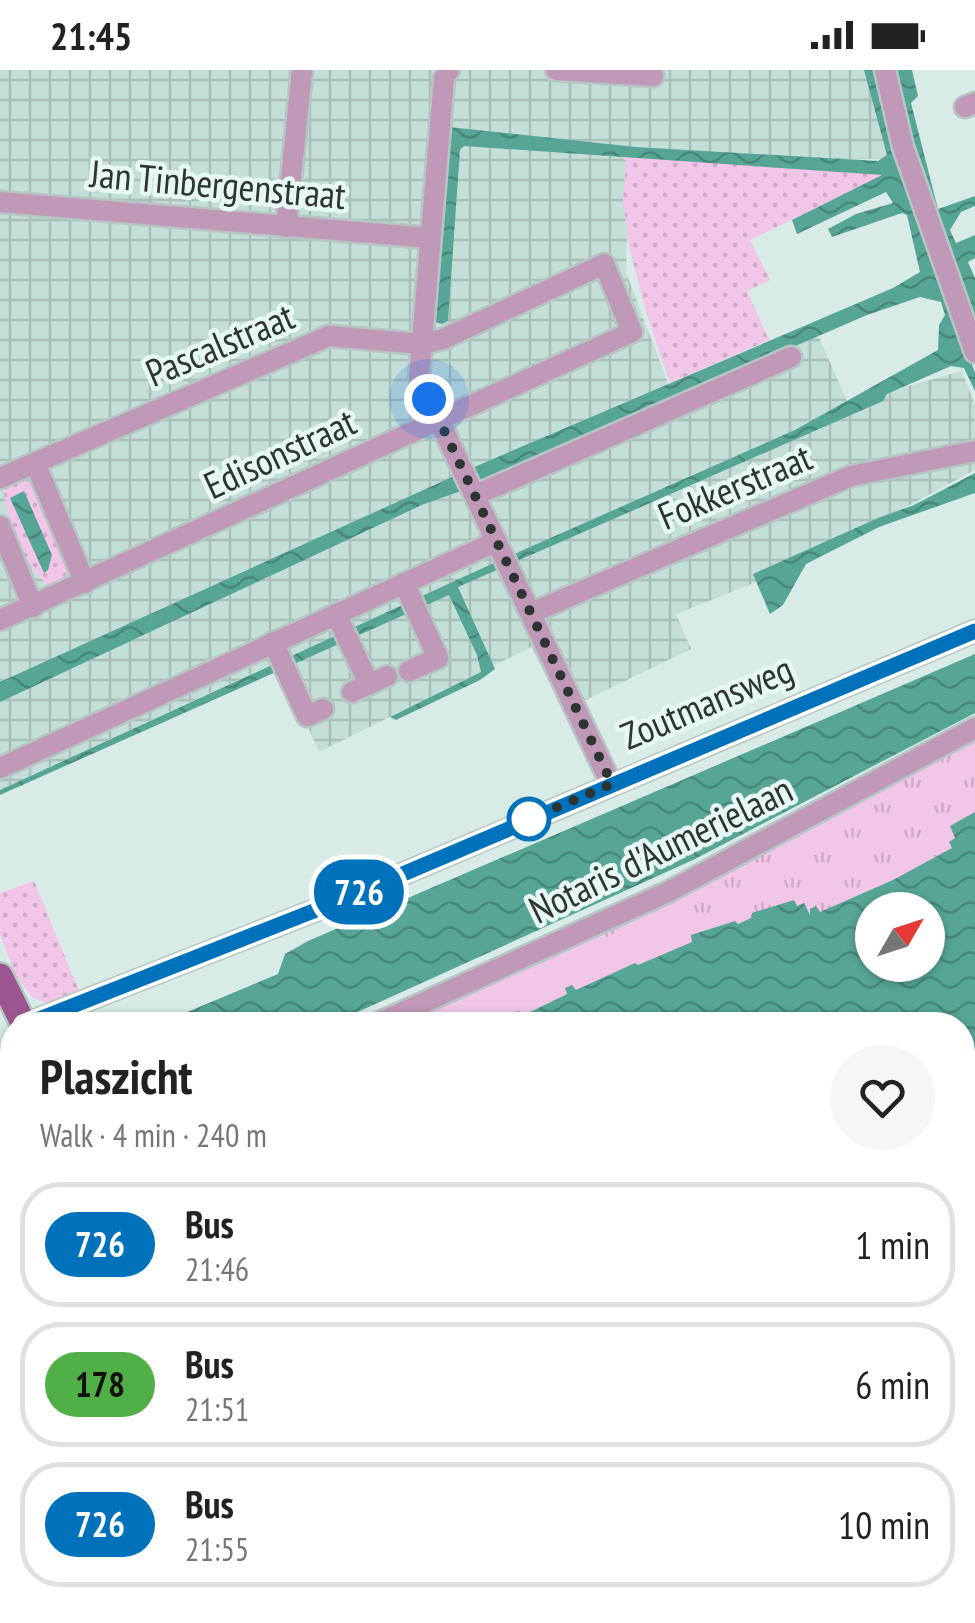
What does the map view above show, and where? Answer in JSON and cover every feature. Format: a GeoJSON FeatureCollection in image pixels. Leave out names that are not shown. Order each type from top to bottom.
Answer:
{"type":"FeatureCollection","features":[{"type":"Feature","properties":{"kind":"main road"},"geometry":{"type":"LineString","coordinates":[[0,976],[18,1012]]}},
{"type":"Feature","properties":{"kind":"street"},"geometry":{"type":"LineString","coordinates":[[286,227],[302,70]]}},
{"type":"Feature","properties":{"kind":"street"},"geometry":{"type":"LineString","coordinates":[[449,70],[444,78],[419,378],[612,784]]}},
{"type":"Feature","properties":{"kind":"street"},"geometry":{"type":"LineString","coordinates":[[556,70],[653,76]]}},
{"type":"Feature","properties":{"kind":"street"},"geometry":{"type":"LineString","coordinates":[[885,70],[903,147],[975,352]]}},
{"type":"Feature","properties":{"kind":"street","name":"Jan Tinbergenstraat"},"geometry":{"type":"LineString","coordinates":[[0,202],[430,238]]}},
{"type":"Feature","properties":{"kind":"street","name":"Pascalstraat"},"geometry":{"type":"LineString","coordinates":[[0,478],[328,336],[421,344],[443,338],[604,264]]}},
{"type":"Feature","properties":{"kind":"street","name":"Edisonstraat"},"geometry":{"type":"LineString","coordinates":[[0,620],[632,332],[604,264]]}},
{"type":"Feature","properties":{"kind":"street"},"geometry":{"type":"LineString","coordinates":[[470,485],[791,357]]}},
{"type":"Feature","properties":{"kind":"street","name":"Fokkerstraat"},"geometry":{"type":"LineString","coordinates":[[531,614],[850,476],[975,451]]}},
{"type":"Feature","properties":{"kind":"street"},"geometry":{"type":"LineString","coordinates":[[35,463],[85,583]]}},
{"type":"Feature","properties":{"kind":"street"},"geometry":{"type":"LineString","coordinates":[[0,526],[32,607]]}},
{"type":"Feature","properties":{"kind":"street"},"geometry":{"type":"LineString","coordinates":[[0,768],[280,657],[501,555]]}},
{"type":"Feature","properties":{"kind":"street"},"geometry":{"type":"LineString","coordinates":[[409,672],[438,658],[411,599]]}},
{"type":"Feature","properties":{"kind":"street"},"geometry":{"type":"LineString","coordinates":[[343,629],[369,684]]}},
{"type":"Feature","properties":{"kind":"street","name":"Zoutmansweg"},"geometry":{"type":"LineString","coordinates":[[57,1012],[344,899],[975,631]]}},
{"type":"Feature","properties":{"kind":"street"},"geometry":{"type":"LineString","coordinates":[[280,657],[307,716],[324,709]]}},
{"type":"Feature","properties":{"kind":"street","name":"Notaris d'Aumerielaan"},"geometry":{"type":"LineString","coordinates":[[403,1012],[668,892],[975,728]]}},
{"type":"Feature","properties":{"kind":"shaded area"},"geometry":{"type":"Polygon","coordinates":[[[0,70],[876,70],[901,159],[629,160],[626,272],[675,402],[818,335],[848,403],[962,371],[975,405],[975,470],[794,567],[676,614],[691,649],[565,710],[531,647],[319,752],[279,661],[0,790],[0,70]]]}},
{"type":"Feature","properties":{"kind":"green space"},"geometry":{"type":"Polygon","coordinates":[[[622,156],[885,175],[750,240],[770,280],[747,291],[769,340],[670,383],[629,246],[623,203],[626,162],[622,156]]]}},
{"type":"Feature","properties":{"kind":"green space"},"geometry":{"type":"Polygon","coordinates":[[[22,479],[33,484],[69,567],[60,583],[49,584],[38,575],[9,517],[4,487],[22,479]]]}},
{"type":"Feature","properties":{"kind":"green space"},"geometry":{"type":"Polygon","coordinates":[[[975,736],[975,1012],[375,1012],[666,899],[975,736]]]}},
{"type":"Feature","properties":{"kind":"green space"},"geometry":{"type":"Polygon","coordinates":[[[34,881],[81,996],[49,1004],[32,997],[15,974],[0,934],[0,893],[34,881]]]}},
{"type":"Feature","properties":{"kind":"green space"},"geometry":{"type":"Polygon","coordinates":[[[674,901],[693,941],[575,990],[573,985],[568,994],[530,1012],[420,1012],[531,963],[542,965],[619,931],[620,925],[674,901]]]}},
{"type":"Feature","properties":{"kind":"water"},"geometry":{"type":"Polygon","coordinates":[[[864,70],[877,70],[900,170],[943,278],[958,271],[926,205],[892,70],[912,70],[918,96],[911,103],[938,209],[975,196],[975,206],[961,212],[950,230],[956,243],[975,235],[975,258],[968,262],[975,278],[975,331],[964,290],[949,301],[975,373],[975,391],[964,368],[951,366],[887,394],[883,401],[458,587],[495,669],[396,720],[390,717],[481,672],[449,595],[0,795],[0,790],[496,562],[795,430],[938,350],[939,325],[945,315],[941,302],[920,297],[867,315],[424,504],[0,702],[0,682],[472,468],[893,288],[920,272],[907,215],[902,213],[832,237],[828,229],[856,214],[893,203],[886,192],[797,234],[792,220],[882,175],[464,146],[460,150],[448,321],[431,321],[449,127],[636,147],[878,161],[887,155],[864,70]]]}},
{"type":"Feature","properties":{"kind":"water"},"geometry":{"type":"Polygon","coordinates":[[[975,473],[975,493],[879,527],[806,564],[783,605],[770,614],[753,574],[914,505],[975,473]]]}},
{"type":"Feature","properties":{"kind":"water"},"geometry":{"type":"Polygon","coordinates":[[[24,491],[52,555],[44,573],[10,498],[24,491]]]}},
{"type":"Feature","properties":{"kind":"water"},"geometry":{"type":"Polygon","coordinates":[[[975,654],[975,713],[695,859],[358,1012],[187,1012],[278,974],[285,954],[975,654]]]}},
{"type":"Feature","properties":{"kind":"water"},"geometry":{"type":"Polygon","coordinates":[[[975,812],[975,1012],[530,1012],[567,994],[565,988],[572,985],[576,990],[692,942],[691,935],[735,921],[738,924],[751,918],[752,913],[794,900],[797,906],[804,903],[810,915],[810,909],[816,906],[820,912],[855,897],[855,982],[945,982],[945,892],[866,892],[952,848],[949,842],[955,838],[950,826],[975,812]]]}},
{"type":"Feature","properties":{"kind":"bus line","name":"726"},"geometry":{"type":"LineString","coordinates":[[57,1012],[344,899],[975,631]]}},
{"type":"Feature","properties":{"kind":"route"},"geometry":{"type":"LineString","coordinates":[[429,399],[612,784],[529,819]]}}]}
